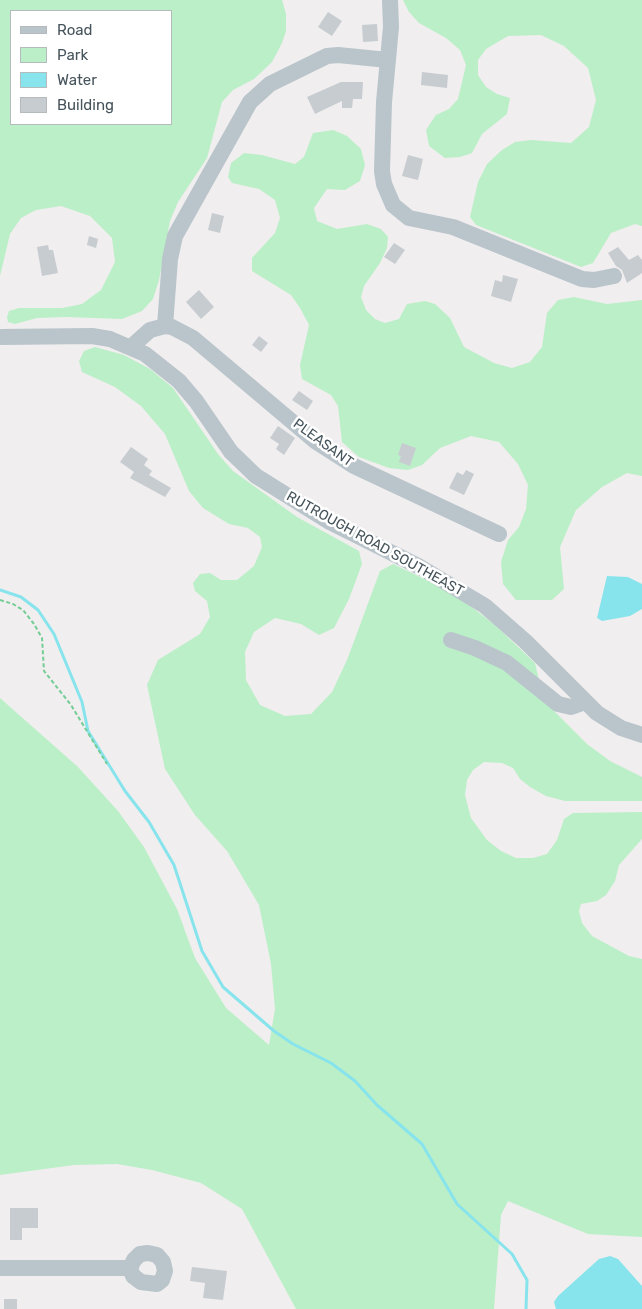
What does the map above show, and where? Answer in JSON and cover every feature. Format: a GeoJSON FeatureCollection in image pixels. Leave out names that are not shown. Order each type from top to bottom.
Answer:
{"type":"FeatureCollection","features":[{"type":"Feature","properties":{"kind":"street"},"geometry":{"type":"LineString","coordinates":[[390,0],[382,172],[387,193],[400,212],[417,221],[453,227],[582,278],[594,280],[614,276]]}},
{"type":"Feature","properties":{"kind":"street"},"geometry":{"type":"LineString","coordinates":[[132,347],[150,330],[165,326],[170,259],[175,236],[250,102],[270,84],[327,56],[345,55],[388,60]]}},
{"type":"Feature","properties":{"kind":"street","name":"PLEASANT"},"geometry":{"type":"LineString","coordinates":[[165,326],[172,327],[193,338],[316,441],[354,466],[499,534]]}},
{"type":"Feature","properties":{"kind":"street","name":"RUTROUGH ROAD SOUTHEAST"},"geometry":{"type":"LineString","coordinates":[[0,337],[92,336],[110,338],[145,354],[179,381],[231,452],[256,476],[328,521],[428,572],[485,606],[525,641],[585,702],[612,723],[642,735]]}},
{"type":"Feature","properties":{"kind":"street"},"geometry":{"type":"LineString","coordinates":[[451,640],[475,648],[507,663],[558,704],[572,707],[585,702]]}},
{"type":"Feature","properties":{"kind":"street"},"geometry":{"type":"LineString","coordinates":[[0,1268],[130,1268]]}},
{"type":"Feature","properties":{"kind":"path"},"geometry":{"type":"LineString","coordinates":[[0,600],[23,610],[34,624],[42,638],[44,671],[71,705],[106,764]]}},
{"type":"Feature","properties":{"kind":"green space"},"geometry":{"type":"Polygon","coordinates":[[[0,0],[282,0],[286,14],[286,31],[282,43],[272,62],[254,79],[233,90],[222,102],[207,158],[178,202],[170,221],[159,280],[153,299],[142,311],[122,319],[65,317],[37,318],[15,324],[8,322],[9,311],[19,308],[62,308],[82,304],[101,290],[115,262],[112,238],[90,216],[61,206],[36,210],[21,218],[10,234],[0,276],[0,0]]]}},
{"type":"Feature","properties":{"kind":"green space"},"geometry":{"type":"Polygon","coordinates":[[[403,0],[642,0],[642,226],[635,224],[611,233],[593,263],[581,267],[476,225],[470,217],[478,182],[487,164],[502,150],[515,142],[531,140],[571,143],[589,127],[596,100],[588,68],[564,46],[541,35],[508,36],[486,49],[478,60],[478,75],[486,87],[497,94],[510,98],[507,114],[482,134],[472,153],[460,157],[445,158],[429,146],[426,130],[436,115],[449,109],[458,99],[466,65],[460,50],[446,38],[419,23],[409,12],[403,0]]]}},
{"type":"Feature","properties":{"kind":"green space"},"geometry":{"type":"Polygon","coordinates":[[[333,130],[347,136],[361,149],[365,165],[360,181],[345,190],[327,189],[314,208],[317,221],[337,229],[367,224],[381,229],[388,237],[387,248],[380,263],[364,286],[361,297],[366,310],[375,319],[385,323],[399,319],[407,304],[425,301],[435,304],[450,318],[464,347],[494,363],[512,368],[530,362],[542,347],[547,313],[558,300],[574,297],[607,304],[642,300],[642,476],[627,473],[602,487],[576,510],[560,547],[564,589],[552,600],[516,600],[503,584],[501,562],[508,540],[519,527],[526,509],[528,485],[518,464],[499,442],[471,436],[440,448],[422,465],[408,470],[389,468],[359,457],[342,442],[338,406],[331,395],[302,379],[300,365],[309,325],[291,295],[252,271],[252,258],[275,233],[280,218],[275,200],[259,189],[232,183],[228,177],[231,163],[244,153],[262,155],[295,164],[304,157],[313,133],[333,130]]]}},
{"type":"Feature","properties":{"kind":"green space"},"geometry":{"type":"Polygon","coordinates":[[[95,347],[124,355],[150,369],[173,388],[218,454],[233,471],[297,517],[359,551],[362,564],[349,599],[334,628],[319,635],[301,624],[275,618],[254,632],[245,652],[246,680],[260,705],[285,716],[311,714],[332,692],[347,660],[380,571],[393,564],[452,592],[495,625],[535,663],[544,701],[587,744],[610,761],[642,777],[642,801],[565,801],[546,796],[530,787],[520,779],[513,768],[502,763],[484,762],[473,770],[467,780],[465,795],[471,818],[487,840],[501,851],[516,858],[533,858],[547,854],[557,840],[564,819],[573,813],[642,812],[642,839],[619,865],[615,881],[606,895],[597,901],[581,904],[579,911],[582,923],[592,936],[629,956],[642,959],[642,1237],[588,1234],[508,1201],[501,1215],[494,1309],[296,1309],[242,1209],[201,1183],[152,1170],[117,1164],[74,1165],[0,1175],[0,698],[78,767],[118,811],[144,847],[177,909],[195,958],[226,1008],[269,1045],[275,1009],[271,964],[259,905],[227,851],[195,815],[165,769],[147,685],[158,660],[200,634],[210,617],[207,601],[195,591],[193,583],[200,574],[210,573],[221,580],[237,580],[254,566],[262,547],[260,537],[248,528],[229,524],[203,508],[189,491],[165,434],[141,406],[115,387],[82,372],[79,361],[84,351],[95,347]]]}},
{"type":"Feature","properties":{"kind":"water"},"geometry":{"type":"Polygon","coordinates":[[[607,576],[628,577],[642,584],[642,609],[630,616],[602,621],[597,618],[607,576]]]}},
{"type":"Feature","properties":{"kind":"water"},"geometry":{"type":"Polygon","coordinates":[[[610,1256],[618,1259],[642,1286],[642,1309],[556,1309],[554,1302],[558,1296],[599,1259],[610,1256]]]}},
{"type":"Feature","properties":{"kind":"building"},"geometry":{"type":"Polygon","coordinates":[[[328,12],[342,21],[332,36],[318,27],[328,12]]]}},
{"type":"Feature","properties":{"kind":"building"},"geometry":{"type":"Polygon","coordinates":[[[377,24],[378,41],[363,42],[362,25],[377,24]]]}},
{"type":"Feature","properties":{"kind":"building"},"geometry":{"type":"Polygon","coordinates":[[[422,72],[448,75],[447,88],[421,85],[422,72]]]}},
{"type":"Feature","properties":{"kind":"building"},"geometry":{"type":"Polygon","coordinates":[[[341,82],[363,82],[362,99],[353,99],[352,108],[342,108],[342,101],[315,114],[307,97],[341,82]]]}},
{"type":"Feature","properties":{"kind":"building"},"geometry":{"type":"Polygon","coordinates":[[[408,155],[423,159],[418,180],[402,176],[408,155]]]}},
{"type":"Feature","properties":{"kind":"building"},"geometry":{"type":"Polygon","coordinates":[[[212,213],[224,216],[220,233],[208,230],[212,213]]]}},
{"type":"Feature","properties":{"kind":"building"},"geometry":{"type":"Polygon","coordinates":[[[89,236],[98,239],[96,248],[87,245],[89,236]]]}},
{"type":"Feature","properties":{"kind":"building"},"geometry":{"type":"Polygon","coordinates":[[[394,243],[405,250],[395,264],[384,257],[394,243]]]}},
{"type":"Feature","properties":{"kind":"building"},"geometry":{"type":"Polygon","coordinates":[[[48,245],[49,250],[53,250],[58,273],[42,276],[37,247],[48,245]]]}},
{"type":"Feature","properties":{"kind":"building"},"geometry":{"type":"Polygon","coordinates":[[[618,247],[629,260],[638,255],[642,260],[642,273],[627,283],[622,270],[616,266],[608,253],[618,247]]]}},
{"type":"Feature","properties":{"kind":"building"},"geometry":{"type":"Polygon","coordinates":[[[503,275],[518,279],[511,302],[491,296],[495,280],[502,282],[503,275]]]}},
{"type":"Feature","properties":{"kind":"building"},"geometry":{"type":"Polygon","coordinates":[[[199,290],[214,307],[201,319],[186,302],[199,290]]]}},
{"type":"Feature","properties":{"kind":"building"},"geometry":{"type":"Polygon","coordinates":[[[259,336],[268,343],[261,352],[252,345],[259,336]]]}},
{"type":"Feature","properties":{"kind":"building"},"geometry":{"type":"Polygon","coordinates":[[[299,391],[313,401],[307,410],[292,400],[299,391]]]}},
{"type":"Feature","properties":{"kind":"building"},"geometry":{"type":"Polygon","coordinates":[[[278,426],[295,438],[284,455],[276,449],[279,444],[270,438],[278,426]]]}},
{"type":"Feature","properties":{"kind":"building"},"geometry":{"type":"Polygon","coordinates":[[[402,443],[416,448],[410,466],[399,462],[401,456],[398,455],[402,443]]]}},
{"type":"Feature","properties":{"kind":"building"},"geometry":{"type":"Polygon","coordinates":[[[131,447],[148,459],[144,465],[152,471],[149,475],[171,488],[165,497],[130,478],[134,472],[120,462],[131,447]]]}},
{"type":"Feature","properties":{"kind":"building"},"geometry":{"type":"Polygon","coordinates":[[[466,470],[474,474],[464,495],[449,488],[457,472],[463,475],[466,470]]]}},
{"type":"Feature","properties":{"kind":"building"},"geometry":{"type":"Polygon","coordinates":[[[10,1208],[38,1208],[38,1228],[22,1228],[22,1240],[10,1240],[10,1208]]]}},
{"type":"Feature","properties":{"kind":"building"},"geometry":{"type":"Polygon","coordinates":[[[192,1267],[227,1271],[223,1300],[203,1298],[205,1283],[190,1281],[192,1267]]]}},
{"type":"Feature","properties":{"kind":"building"},"geometry":{"type":"Polygon","coordinates":[[[4,1299],[17,1299],[17,1309],[4,1309],[4,1299]]]}},
{"type":"Feature","properties":{"kind":"waterway"},"geometry":{"type":"LineString","coordinates":[[0,590],[21,597],[38,610],[54,634],[82,702],[88,731],[125,791],[149,822],[174,865],[202,951],[223,987],[274,1031],[293,1044],[331,1063],[355,1081],[377,1105],[422,1144],[457,1204],[512,1254],[527,1280],[526,1309]]}}]}
